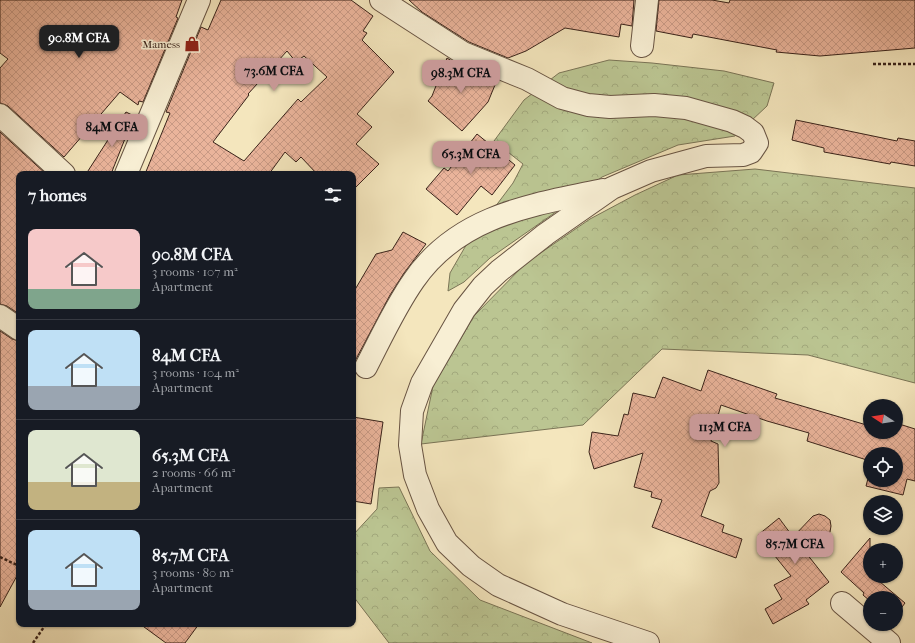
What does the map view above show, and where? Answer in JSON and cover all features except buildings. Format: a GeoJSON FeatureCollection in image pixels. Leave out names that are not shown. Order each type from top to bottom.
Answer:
{"type":"FeatureCollection","features":[{"type":"Feature","properties":{"kind":"street"},"geometry":{"type":"LineString","coordinates":[[127,171],[199,0]]}},
{"type":"Feature","properties":{"kind":"street"},"geometry":{"type":"LineString","coordinates":[[381,0],[463,53],[527,80],[562,98],[610,107],[654,105],[686,108],[732,120],[745,127],[756,138],[757,143],[751,152],[743,155],[706,156],[692,159],[651,171],[612,188],[546,234],[499,271],[483,286],[464,310],[422,383],[412,411],[410,445],[415,475],[428,509],[446,543],[470,566],[498,586],[562,614],[648,643]]}},
{"type":"Feature","properties":{"kind":"street"},"geometry":{"type":"LineString","coordinates":[[642,46],[647,0]]}},
{"type":"Feature","properties":{"kind":"street"},"geometry":{"type":"LineString","coordinates":[[0,115],[61,171]]}},
{"type":"Feature","properties":{"kind":"street"},"geometry":{"type":"LineString","coordinates":[[366,367],[402,299],[415,279],[431,259],[451,241],[474,227],[510,211],[528,205],[612,188]]}},
{"type":"Feature","properties":{"kind":"street"},"geometry":{"type":"LineString","coordinates":[[0,316],[16,327]]}},
{"type":"Feature","properties":{"kind":"street"},"geometry":{"type":"LineString","coordinates":[[842,603],[889,643]]}},
{"type":"Feature","properties":{"kind":"path"},"geometry":{"type":"LineString","coordinates":[[873,64],[915,64]]}},
{"type":"Feature","properties":{"kind":"path"},"geometry":{"type":"LineString","coordinates":[[0,557],[16,565]]}},
{"type":"Feature","properties":{"kind":"path"},"geometry":{"type":"LineString","coordinates":[[33,643],[44,627]]}},
{"type":"Feature","properties":{"kind":"green space"},"geometry":{"type":"Polygon","coordinates":[[[609,60],[724,71],[774,83],[767,106],[735,136],[678,145],[602,177],[553,214],[490,258],[464,282],[448,291],[450,273],[465,247],[513,183],[523,164],[494,141],[524,100],[559,73],[609,60]]]}},
{"type":"Feature","properties":{"kind":"green space"},"geometry":{"type":"Polygon","coordinates":[[[755,169],[915,188],[915,383],[808,355],[662,349],[583,425],[421,444],[433,386],[474,316],[526,263],[590,219],[635,195],[678,175],[755,169]]]}},
{"type":"Feature","properties":{"kind":"green space"},"geometry":{"type":"Polygon","coordinates":[[[399,487],[430,551],[480,600],[592,643],[389,643],[356,600],[356,532],[377,509],[379,488],[399,487]]]}},
{"type":"Feature","properties":{"kind":"place","name":"Mamess"},"geometry":{"type":"Point","coordinates":[192,44]}}]}
